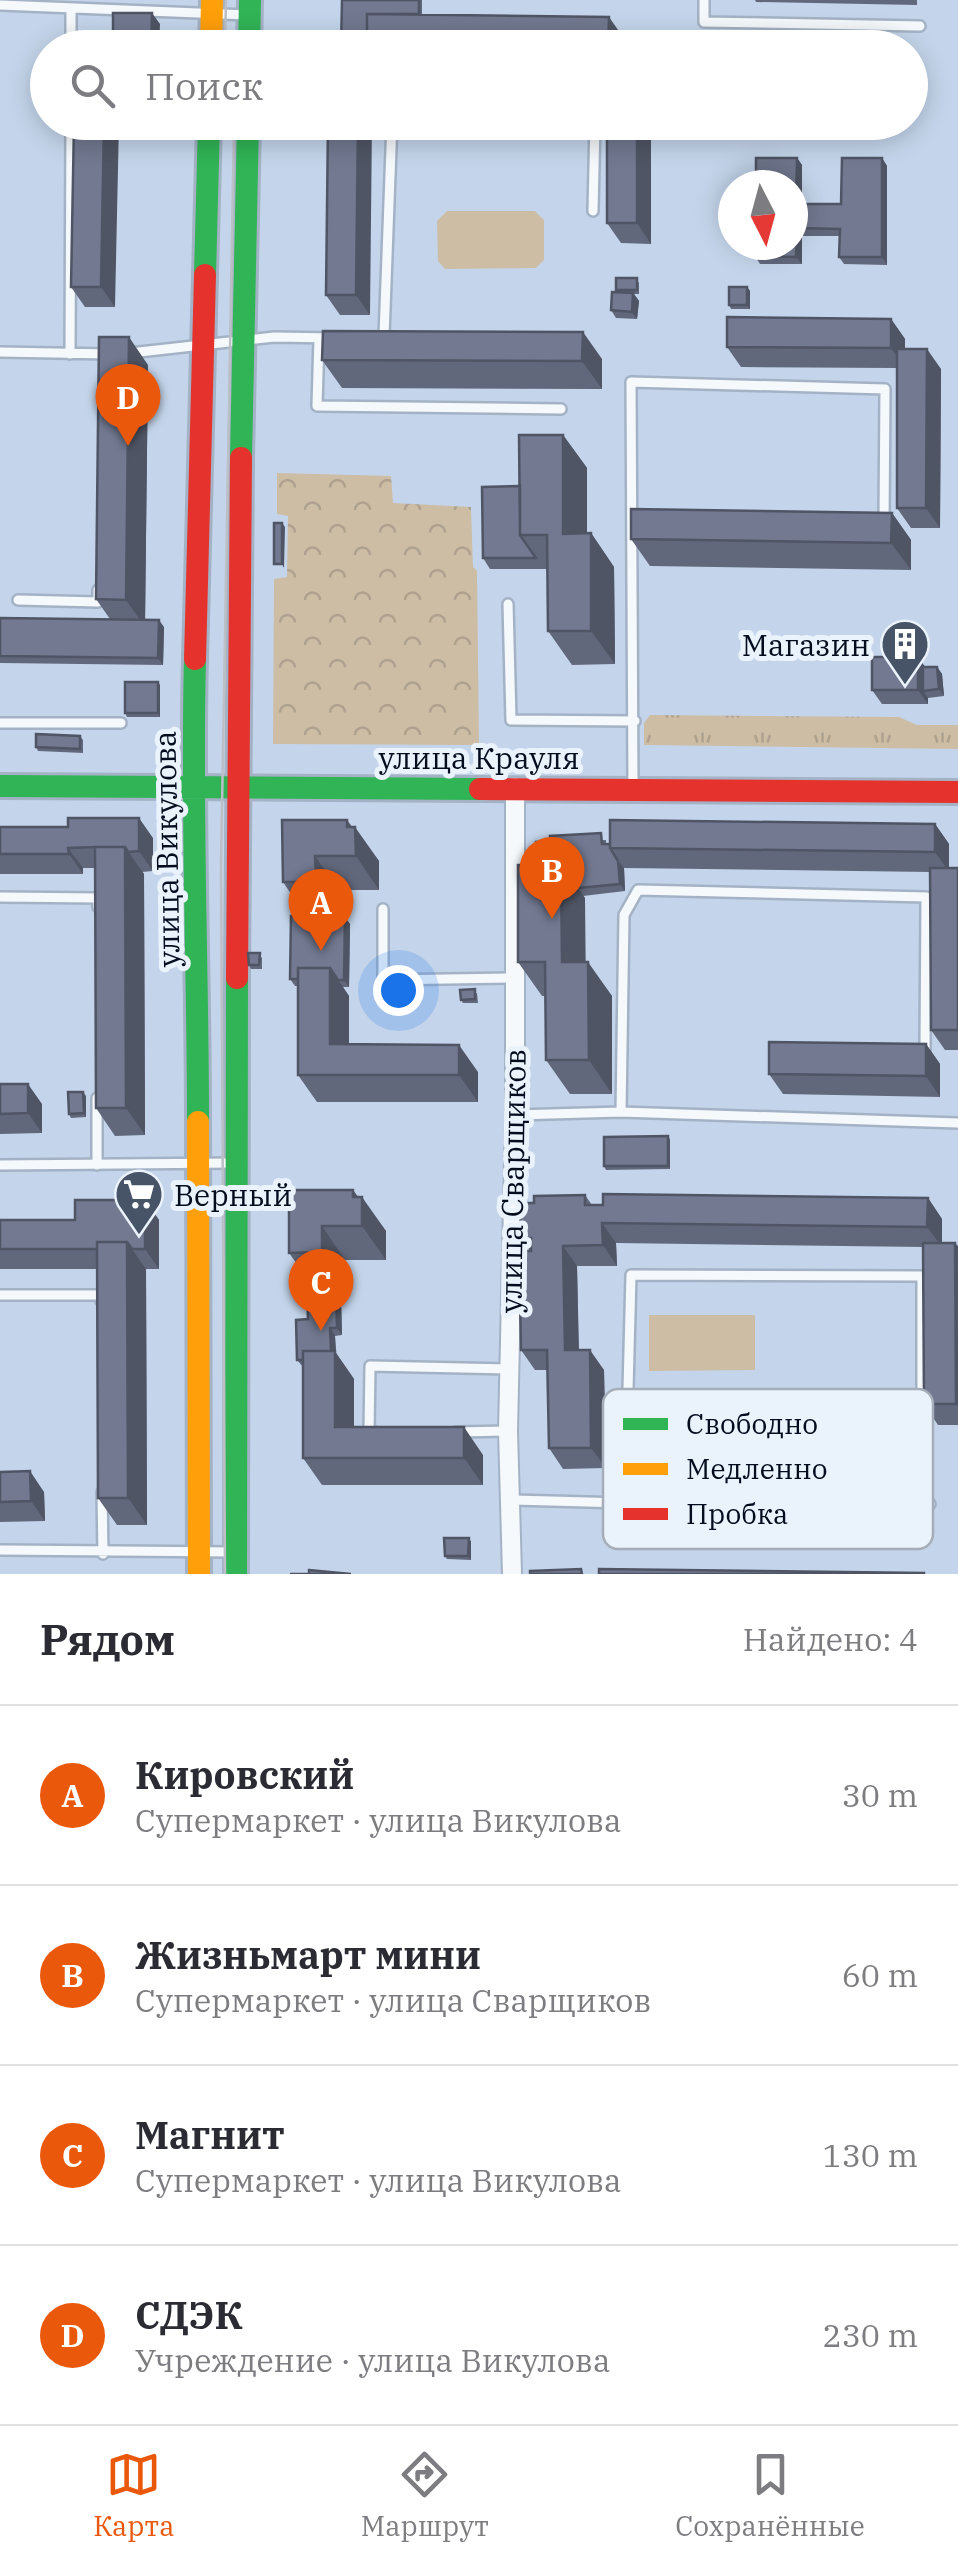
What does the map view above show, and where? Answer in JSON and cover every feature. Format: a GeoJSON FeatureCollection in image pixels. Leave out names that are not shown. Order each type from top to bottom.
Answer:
{"type":"FeatureCollection","features":[{"type":"Feature","properties":{"kind":"street","name":"улица Викулова"},"geometry":{"type":"LineString","coordinates":[[199,1563],[198,914],[192,787],[209,140]]}},
{"type":"Feature","properties":{"kind":"street"},"geometry":{"type":"LineString","coordinates":[[236,1563],[235,1163],[248,140]]}},
{"type":"Feature","properties":{"kind":"street","name":"улица Крауля"},"geometry":{"type":"LineString","coordinates":[[0,786],[958,792]]}},
{"type":"Feature","properties":{"kind":"street","name":"улица Сварщиков"},"geometry":{"type":"LineString","coordinates":[[512,1574],[508,1369],[515,1114],[515,787]]}},
{"type":"Feature","properties":{"kind":"lane"},"geometry":{"type":"LineString","coordinates":[[704,0],[704,22],[920,26]]}},
{"type":"Feature","properties":{"kind":"lane"},"geometry":{"type":"LineString","coordinates":[[0,6],[24,3],[71,8],[250,8]]}},
{"type":"Feature","properties":{"kind":"lane"},"geometry":{"type":"LineString","coordinates":[[71,8],[71,30]]}},
{"type":"Feature","properties":{"kind":"lane"},"geometry":{"type":"LineString","coordinates":[[70,354],[71,140]]}},
{"type":"Feature","properties":{"kind":"lane"},"geometry":{"type":"LineString","coordinates":[[370,337],[388,336],[392,140]]}},
{"type":"Feature","properties":{"kind":"lane"},"geometry":{"type":"LineString","coordinates":[[594,211],[595,140]]}},
{"type":"Feature","properties":{"kind":"lane"},"geometry":{"type":"LineString","coordinates":[[0,352],[101,354],[244,341],[353,337]]}},
{"type":"Feature","properties":{"kind":"lane"},"geometry":{"type":"LineString","coordinates":[[318,338],[316,406],[561,409]]}},
{"type":"Feature","properties":{"kind":"lane"},"geometry":{"type":"LineString","coordinates":[[100,374],[101,354]]}},
{"type":"Feature","properties":{"kind":"lane"},"geometry":{"type":"LineString","coordinates":[[633,788],[631,382],[885,389],[884,520]]}},
{"type":"Feature","properties":{"kind":"lane"},"geometry":{"type":"LineString","coordinates":[[18,600],[98,602],[98,583]]}},
{"type":"Feature","properties":{"kind":"lane"},"geometry":{"type":"LineString","coordinates":[[508,604],[511,720],[635,720]]}},
{"type":"Feature","properties":{"kind":"lane"},"geometry":{"type":"LineString","coordinates":[[0,723],[121,724]]}},
{"type":"Feature","properties":{"kind":"lane"},"geometry":{"type":"LineString","coordinates":[[621,1112],[624,915],[638,890],[926,898],[925,1051]]}},
{"type":"Feature","properties":{"kind":"lane"},"geometry":{"type":"LineString","coordinates":[[0,897],[98,898],[98,917]]}},
{"type":"Feature","properties":{"kind":"lane"},"geometry":{"type":"LineString","coordinates":[[383,909],[382,980],[515,978]]}},
{"type":"Feature","properties":{"kind":"lane"},"geometry":{"type":"LineString","coordinates":[[97,1089],[97,1165]]}},
{"type":"Feature","properties":{"kind":"lane"},"geometry":{"type":"LineString","coordinates":[[515,1114],[621,1112],[958,1123]]}},
{"type":"Feature","properties":{"kind":"lane"},"geometry":{"type":"LineString","coordinates":[[0,1166],[235,1163]]}},
{"type":"Feature","properties":{"kind":"lane"},"geometry":{"type":"LineString","coordinates":[[628,1389],[631,1274],[922,1276],[922,1389]]}},
{"type":"Feature","properties":{"kind":"lane"},"geometry":{"type":"LineString","coordinates":[[0,1296],[100,1295],[101,1315]]}},
{"type":"Feature","properties":{"kind":"lane"},"geometry":{"type":"LineString","coordinates":[[389,1432],[369,1432],[370,1366],[508,1369]]}},
{"type":"Feature","properties":{"kind":"lane"},"geometry":{"type":"LineString","coordinates":[[448,1432],[508,1431]]}},
{"type":"Feature","properties":{"kind":"lane"},"geometry":{"type":"LineString","coordinates":[[102,1474],[103,1554]]}},
{"type":"Feature","properties":{"kind":"lane"},"geometry":{"type":"LineString","coordinates":[[513,1500],[603,1502]]}},
{"type":"Feature","properties":{"kind":"lane"},"geometry":{"type":"LineString","coordinates":[[0,1550],[236,1563]]}},
{"type":"Feature","properties":{"kind":"green space"},"geometry":{"type":"Polygon","coordinates":[[[447,211],[535,211],[544,220],[544,260],[536,268],[445,269],[438,261],[437,221],[447,211]]]}},
{"type":"Feature","properties":{"kind":"green space"},"geometry":{"type":"Polygon","coordinates":[[[277,473],[391,476],[393,503],[471,507],[473,567],[477,571],[479,745],[273,744],[274,579],[287,577],[288,516],[277,514],[277,473]]]}},
{"type":"Feature","properties":{"kind":"green space"},"geometry":{"type":"Polygon","coordinates":[[[650,715],[899,717],[917,725],[958,725],[958,749],[644,745],[644,723],[650,715]]]}},
{"type":"Feature","properties":{"kind":"green space"},"geometry":{"type":"Polygon","coordinates":[[[649,1315],[755,1315],[755,1370],[649,1371],[649,1315]]]}},
{"type":"Feature","properties":{"kind":"building"},"geometry":{"type":"Polygon","coordinates":[[[342,0],[419,0],[419,14],[367,14],[367,30],[341,30],[342,0]]]}},
{"type":"Feature","properties":{"kind":"building"},"geometry":{"type":"Polygon","coordinates":[[[113,13],[152,13],[152,30],[113,30],[113,13]]]}},
{"type":"Feature","properties":{"kind":"building"},"geometry":{"type":"Polygon","coordinates":[[[367,14],[609,17],[609,30],[367,30],[367,14]]]}},
{"type":"Feature","properties":{"kind":"building"},"geometry":{"type":"Polygon","coordinates":[[[74,140],[104,140],[101,287],[71,287],[74,140]]]}},
{"type":"Feature","properties":{"kind":"building"},"geometry":{"type":"Polygon","coordinates":[[[328,140],[358,140],[356,295],[326,295],[328,140]]]}},
{"type":"Feature","properties":{"kind":"building"},"geometry":{"type":"Polygon","coordinates":[[[607,140],[637,140],[637,223],[607,223],[607,140]]]}},
{"type":"Feature","properties":{"kind":"building"},"geometry":{"type":"Polygon","coordinates":[[[756,158],[797,158],[797,170],[756,170],[756,158]]]}},
{"type":"Feature","properties":{"kind":"building"},"geometry":{"type":"Polygon","coordinates":[[[842,158],[882,158],[882,257],[839,257],[840,229],[808,228],[808,204],[841,204],[842,158]]]}},
{"type":"Feature","properties":{"kind":"building"},"geometry":{"type":"Polygon","coordinates":[[[616,278],[637,278],[637,290],[616,290],[616,278]]]}},
{"type":"Feature","properties":{"kind":"building"},"geometry":{"type":"Polygon","coordinates":[[[729,287],[747,287],[747,305],[729,305],[729,287]]]}},
{"type":"Feature","properties":{"kind":"building"},"geometry":{"type":"Polygon","coordinates":[[[612,292],[633,293],[632,312],[611,310],[612,292]]]}},
{"type":"Feature","properties":{"kind":"building"},"geometry":{"type":"Polygon","coordinates":[[[727,317],[891,319],[891,348],[727,347],[727,317]]]}},
{"type":"Feature","properties":{"kind":"building"},"geometry":{"type":"Polygon","coordinates":[[[323,331],[583,332],[582,361],[322,360],[323,331]]]}},
{"type":"Feature","properties":{"kind":"building"},"geometry":{"type":"Polygon","coordinates":[[[99,337],[129,337],[126,600],[96,599],[99,337]]]}},
{"type":"Feature","properties":{"kind":"building"},"geometry":{"type":"Polygon","coordinates":[[[897,349],[927,349],[926,508],[897,508],[897,349]]]}},
{"type":"Feature","properties":{"kind":"building"},"geometry":{"type":"Polygon","coordinates":[[[519,435],[563,435],[563,534],[591,533],[591,631],[548,631],[547,535],[520,535],[519,435]]]}},
{"type":"Feature","properties":{"kind":"building"},"geometry":{"type":"Polygon","coordinates":[[[520,486],[520,535],[536,558],[483,558],[482,487],[520,486]]]}},
{"type":"Feature","properties":{"kind":"building"},"geometry":{"type":"Polygon","coordinates":[[[631,509],[892,513],[891,543],[631,539],[631,509]]]}},
{"type":"Feature","properties":{"kind":"building"},"geometry":{"type":"Polygon","coordinates":[[[274,523],[282,523],[282,564],[274,564],[274,523]]]}},
{"type":"Feature","properties":{"kind":"building"},"geometry":{"type":"Polygon","coordinates":[[[0,618],[159,620],[158,658],[0,656],[0,618]]]}},
{"type":"Feature","properties":{"kind":"building"},"geometry":{"type":"Polygon","coordinates":[[[872,657],[918,657],[918,690],[872,690],[872,657]]]}},
{"type":"Feature","properties":{"kind":"building"},"geometry":{"type":"Polygon","coordinates":[[[923,667],[937,667],[939,689],[923,691],[923,667]]]}},
{"type":"Feature","properties":{"kind":"building"},"geometry":{"type":"Polygon","coordinates":[[[125,682],[158,682],[158,713],[125,713],[125,682]]]}},
{"type":"Feature","properties":{"kind":"building"},"geometry":{"type":"Polygon","coordinates":[[[36,734],[80,736],[80,749],[36,747],[36,734]]]}},
{"type":"Feature","properties":{"kind":"building"},"geometry":{"type":"Polygon","coordinates":[[[68,818],[139,818],[139,851],[95,847],[68,848],[69,854],[0,854],[0,827],[68,827],[68,818]]]}},
{"type":"Feature","properties":{"kind":"building"},"geometry":{"type":"Polygon","coordinates":[[[282,820],[347,820],[347,827],[355,827],[356,856],[315,856],[316,882],[283,882],[282,820]]]}},
{"type":"Feature","properties":{"kind":"building"},"geometry":{"type":"Polygon","coordinates":[[[610,820],[935,824],[935,852],[610,848],[610,820]]]}},
{"type":"Feature","properties":{"kind":"building"},"geometry":{"type":"Polygon","coordinates":[[[601,833],[602,844],[610,844],[618,861],[620,884],[578,888],[561,864],[537,864],[536,842],[550,841],[550,836],[601,833]]]}},
{"type":"Feature","properties":{"kind":"building"},"geometry":{"type":"Polygon","coordinates":[[[95,847],[125,847],[126,1108],[96,1108],[95,847]]]}},
{"type":"Feature","properties":{"kind":"building"},"geometry":{"type":"Polygon","coordinates":[[[561,864],[562,962],[588,962],[589,1060],[546,1060],[545,962],[518,962],[518,865],[561,864]]]}},
{"type":"Feature","properties":{"kind":"building"},"geometry":{"type":"Polygon","coordinates":[[[930,868],[958,868],[958,1030],[931,1030],[930,868]]]}},
{"type":"Feature","properties":{"kind":"building"},"geometry":{"type":"Polygon","coordinates":[[[291,916],[345,917],[344,980],[338,980],[330,968],[298,968],[298,979],[290,979],[291,916]]]}},
{"type":"Feature","properties":{"kind":"building"},"geometry":{"type":"Polygon","coordinates":[[[248,953],[260,953],[259,965],[249,965],[248,953]]]}},
{"type":"Feature","properties":{"kind":"building"},"geometry":{"type":"Polygon","coordinates":[[[298,968],[330,968],[330,1044],[459,1045],[459,1075],[298,1075],[298,968]]]}},
{"type":"Feature","properties":{"kind":"building"},"geometry":{"type":"Polygon","coordinates":[[[475,989],[475,999],[461,1000],[460,990],[475,989]]]}},
{"type":"Feature","properties":{"kind":"building"},"geometry":{"type":"Polygon","coordinates":[[[769,1042],[926,1044],[926,1076],[769,1074],[769,1042]]]}},
{"type":"Feature","properties":{"kind":"building"},"geometry":{"type":"Polygon","coordinates":[[[0,1084],[28,1084],[28,1113],[0,1114],[0,1084]]]}},
{"type":"Feature","properties":{"kind":"building"},"geometry":{"type":"Polygon","coordinates":[[[68,1092],[83,1092],[84,1113],[69,1114],[68,1092]]]}},
{"type":"Feature","properties":{"kind":"building"},"geometry":{"type":"Polygon","coordinates":[[[668,1136],[668,1166],[604,1166],[604,1137],[668,1136]]]}},
{"type":"Feature","properties":{"kind":"building"},"geometry":{"type":"Polygon","coordinates":[[[289,1190],[353,1190],[353,1197],[362,1197],[362,1226],[322,1226],[322,1252],[289,1253],[289,1190]]]}},
{"type":"Feature","properties":{"kind":"building"},"geometry":{"type":"Polygon","coordinates":[[[603,1194],[928,1198],[927,1227],[602,1223],[603,1245],[563,1246],[565,1350],[590,1350],[591,1448],[549,1448],[547,1350],[521,1350],[519,1251],[531,1251],[531,1238],[521,1238],[520,1203],[534,1203],[534,1196],[585,1195],[585,1205],[603,1205],[603,1194]]]}},
{"type":"Feature","properties":{"kind":"building"},"geometry":{"type":"Polygon","coordinates":[[[75,1200],[145,1200],[145,1249],[132,1249],[127,1242],[97,1242],[97,1249],[0,1249],[0,1220],[75,1220],[75,1200]]]}},
{"type":"Feature","properties":{"kind":"building"},"geometry":{"type":"Polygon","coordinates":[[[97,1242],[127,1242],[128,1498],[98,1498],[97,1242]]]}},
{"type":"Feature","properties":{"kind":"building"},"geometry":{"type":"Polygon","coordinates":[[[923,1243],[955,1243],[956,1404],[933,1404],[933,1389],[924,1389],[923,1243]]]}},
{"type":"Feature","properties":{"kind":"building"},"geometry":{"type":"Polygon","coordinates":[[[336,1292],[337,1328],[330,1328],[331,1351],[303,1351],[303,1360],[297,1360],[296,1320],[308,1319],[307,1293],[336,1292]]]}},
{"type":"Feature","properties":{"kind":"building"},"geometry":{"type":"Polygon","coordinates":[[[303,1351],[335,1351],[335,1427],[464,1427],[464,1458],[303,1458],[303,1351]]]}},
{"type":"Feature","properties":{"kind":"building"},"geometry":{"type":"Polygon","coordinates":[[[30,1471],[31,1501],[0,1502],[0,1472],[30,1471]]]}},
{"type":"Feature","properties":{"kind":"building"},"geometry":{"type":"Polygon","coordinates":[[[444,1538],[469,1538],[468,1556],[445,1556],[444,1538]]]}},
{"type":"Feature","properties":{"kind":"building"},"geometry":{"type":"Polygon","coordinates":[[[581,1569],[582,1574],[530,1574],[530,1571],[581,1569]]]}},
{"type":"Feature","properties":{"kind":"building"},"geometry":{"type":"Polygon","coordinates":[[[599,1569],[924,1573],[924,1574],[599,1574],[599,1569]]]}},
{"type":"Feature","properties":{"kind":"building"},"geometry":{"type":"Polygon","coordinates":[[[309,1570],[351,1574],[309,1574],[309,1570]]]}},
{"type":"Feature","properties":{"kind":"tram line"},"geometry":{"type":"LineString","coordinates":[[225,30],[226,0]]}},
{"type":"Feature","properties":{"kind":"tram line"},"geometry":{"type":"LineString","coordinates":[[225,1574],[221,865],[234,140]]}},
{"type":"Feature","properties":{"kind":"traffic: fast"},"geometry":{"type":"LineString","coordinates":[[249,30],[250,0]]}},
{"type":"Feature","properties":{"kind":"traffic: fast"},"geometry":{"type":"LineString","coordinates":[[205,275],[209,140]]}},
{"type":"Feature","properties":{"kind":"traffic: fast"},"geometry":{"type":"LineString","coordinates":[[241,458],[248,140]]}},
{"type":"Feature","properties":{"kind":"traffic: fast"},"geometry":{"type":"LineString","coordinates":[[195,659],[198,1122]]}},
{"type":"Feature","properties":{"kind":"traffic: fast"},"geometry":{"type":"LineString","coordinates":[[0,786],[480,789]]}},
{"type":"Feature","properties":{"kind":"traffic: fast"},"geometry":{"type":"LineString","coordinates":[[236,1574],[237,978]]}},
{"type":"Feature","properties":{"kind":"traffic: slow"},"geometry":{"type":"LineString","coordinates":[[211,30],[212,0]]}},
{"type":"Feature","properties":{"kind":"traffic: slow"},"geometry":{"type":"LineString","coordinates":[[198,1122],[199,1574]]}},
{"type":"Feature","properties":{"kind":"traffic: jam"},"geometry":{"type":"LineString","coordinates":[[195,659],[205,275]]}},
{"type":"Feature","properties":{"kind":"traffic: jam"},"geometry":{"type":"LineString","coordinates":[[237,978],[241,458]]}},
{"type":"Feature","properties":{"kind":"traffic: jam"},"geometry":{"type":"LineString","coordinates":[[480,789],[958,792]]}},
{"type":"Feature","properties":{"kind":"place","name":"СДЭК"},"geometry":{"type":"Point","coordinates":[128,446]}},
{"type":"Feature","properties":{"kind":"place","name":"Магазин"},"geometry":{"type":"Point","coordinates":[905,686]}},
{"type":"Feature","properties":{"kind":"place","name":"Жизньмарт мини"},"geometry":{"type":"Point","coordinates":[552,919]}},
{"type":"Feature","properties":{"kind":"place","name":"Кировский"},"geometry":{"type":"Point","coordinates":[321,951]}},
{"type":"Feature","properties":{"kind":"place","name":"Верный"},"geometry":{"type":"Point","coordinates":[139,1236]}},
{"type":"Feature","properties":{"kind":"place","name":"Магнит"},"geometry":{"type":"Point","coordinates":[321,1331]}}]}
